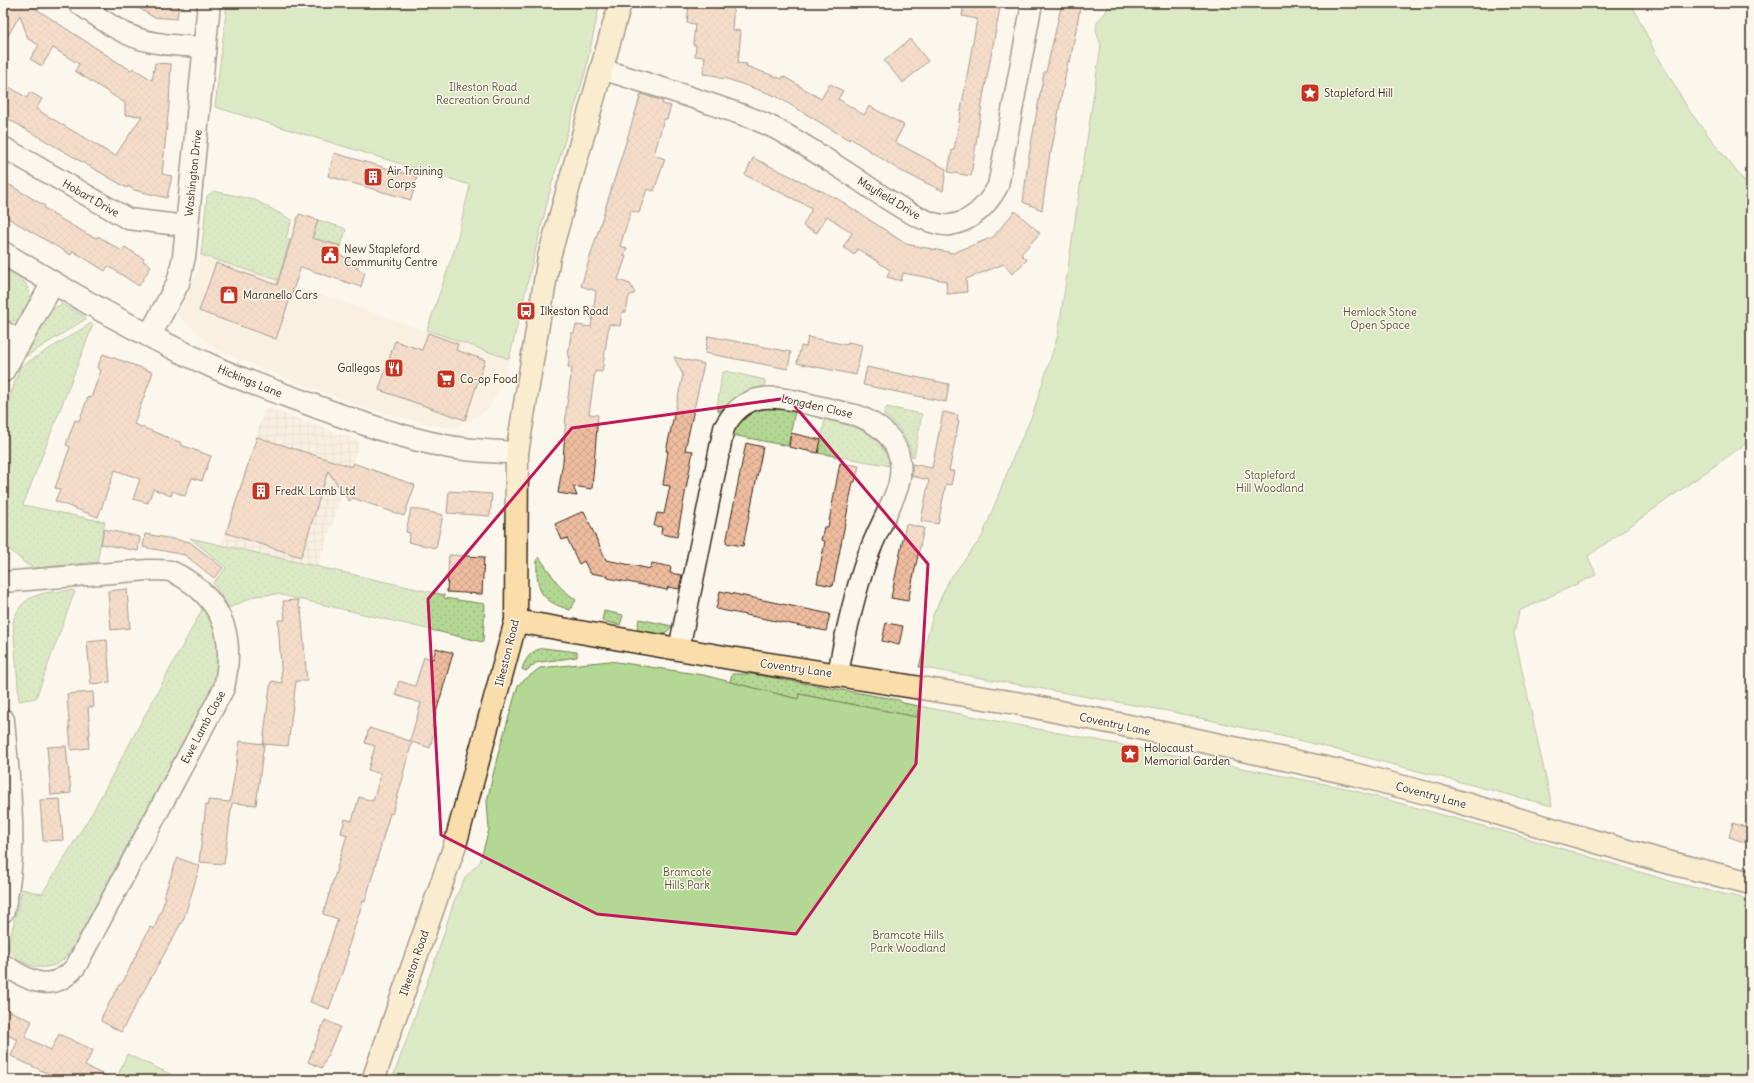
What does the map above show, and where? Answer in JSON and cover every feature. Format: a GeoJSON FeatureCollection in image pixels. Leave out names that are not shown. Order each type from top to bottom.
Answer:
{"type":"FeatureCollection","features":[{"type":"Feature","properties":{"kind":"main road","name":"Ilkeston Road"},"geometry":{"type":"LineString","coordinates":[[373,1080],[455,845],[516,621],[517,453],[549,257],[620,3]]}},
{"type":"Feature","properties":{"kind":"main road","name":"Coventry Lane"},"geometry":{"type":"LineString","coordinates":[[516,621],[679,649],[1016,703],[1353,774],[1438,796],[1659,860],[1751,883]]}},
{"type":"Feature","properties":{"kind":"street"},"geometry":{"type":"LineString","coordinates":[[78,3],[119,31],[138,38],[152,42],[205,47]]}},
{"type":"Feature","properties":{"kind":"street","name":"Washington Drive"},"geometry":{"type":"LineString","coordinates":[[150,335],[178,283],[184,257],[209,3]]}},
{"type":"Feature","properties":{"kind":"street","name":"Mayfield Drive"},"geometry":{"type":"LineString","coordinates":[[601,69],[720,107],[767,125],[921,219],[950,225],[966,219],[981,210],[991,199],[998,186],[1032,3]]}},
{"type":"Feature","properties":{"kind":"street","name":"Hobart Drive"},"geometry":{"type":"LineString","coordinates":[[3,146],[128,219],[187,226]]}},
{"type":"Feature","properties":{"kind":"street","name":"Hickings Lane"},"geometry":{"type":"LineString","coordinates":[[3,253],[150,335],[216,368],[361,423],[446,447],[517,453]]}},
{"type":"Feature","properties":{"kind":"street"},"geometry":{"type":"LineString","coordinates":[[3,372],[11,335],[53,282]]}},
{"type":"Feature","properties":{"kind":"street","name":"Longden Close"},"geometry":{"type":"LineString","coordinates":[[679,649],[724,428],[732,415],[747,403],[766,397],[783,397],[859,416],[869,420],[891,438],[901,461],[901,476],[898,487],[867,558],[859,585],[842,648],[838,674]]}},
{"type":"Feature","properties":{"kind":"street","name":"Ewe Lamb Close"},"geometry":{"type":"LineString","coordinates":[[3,582],[148,570],[170,571],[185,579],[201,591],[215,606],[225,627],[229,656],[224,688],[76,966],[62,979],[46,983],[35,981],[3,964]]}},
{"type":"Feature","properties":{"kind":"street"},"geometry":{"type":"LineString","coordinates":[[3,720],[12,837],[12,861],[8,891],[3,911]]}},
{"type":"Feature","properties":{"kind":"highlighted area"},"geometry":{"type":"Polygon","coordinates":[[[788,398],[928,564],[916,764],[796,934],[597,914],[441,835],[428,599],[572,428],[788,398]]]}},
{"type":"Feature","properties":{"kind":"shaded area"},"geometry":{"type":"Polygon","coordinates":[[[201,255],[509,359],[502,386],[488,409],[479,416],[456,428],[441,427],[370,410],[290,380],[214,348],[177,315],[197,273],[201,255]]]}},
{"type":"Feature","properties":{"kind":"shaded area"},"geometry":{"type":"Polygon","coordinates":[[[265,407],[360,441],[318,566],[221,545],[265,407]]]}},
{"type":"Feature","properties":{"kind":"green space","name":"Ilkeston Road Recreation Ground"},"geometry":{"type":"Polygon","coordinates":[[[227,3],[600,3],[585,73],[552,183],[509,359],[427,330],[455,248],[470,185],[215,107],[227,3]]]}},
{"type":"Feature","properties":{"kind":"green space","name":"Hemlock Stone Open Space"},"geometry":{"type":"Polygon","coordinates":[[[1109,3],[1631,3],[1654,50],[1690,112],[1751,190],[1751,440],[1588,556],[1596,575],[1519,611],[1514,634],[1552,806],[1303,741],[1173,712],[919,667],[933,615],[949,580],[982,537],[1015,453],[1032,416],[1058,335],[1101,45],[1096,28],[1099,20],[1107,10],[1109,3]]]}},
{"type":"Feature","properties":{"kind":"green space"},"geometry":{"type":"Polygon","coordinates":[[[214,191],[255,200],[292,220],[286,238],[290,240],[278,280],[201,255],[207,196],[214,191]]]}},
{"type":"Feature","properties":{"kind":"green space"},"geometry":{"type":"Polygon","coordinates":[[[318,220],[344,228],[346,230],[341,246],[328,242],[325,249],[310,244],[318,220]]]}},
{"type":"Feature","properties":{"kind":"green space"},"geometry":{"type":"Polygon","coordinates":[[[3,268],[17,276],[27,286],[29,291],[29,301],[28,306],[19,319],[3,322],[3,268]]]}},
{"type":"Feature","properties":{"kind":"green space"},"geometry":{"type":"Polygon","coordinates":[[[62,304],[86,319],[20,360],[47,311],[62,304]]]}},
{"type":"Feature","properties":{"kind":"green space"},"geometry":{"type":"Polygon","coordinates":[[[91,323],[93,325],[23,505],[105,522],[97,562],[34,568],[26,564],[10,550],[6,544],[3,513],[3,422],[5,411],[20,367],[91,323]]]}},
{"type":"Feature","properties":{"kind":"green space"},"geometry":{"type":"Polygon","coordinates":[[[726,371],[765,380],[765,386],[751,390],[740,396],[719,412],[717,408],[722,373],[726,371]]]}},
{"type":"Feature","properties":{"kind":"green space"},"geometry":{"type":"Polygon","coordinates":[[[777,407],[795,411],[788,446],[733,435],[740,422],[750,414],[763,409],[777,407]]]}},
{"type":"Feature","properties":{"kind":"green space"},"geometry":{"type":"Polygon","coordinates":[[[887,407],[922,414],[914,457],[912,457],[908,444],[902,433],[894,423],[883,414],[887,407]]]}},
{"type":"Feature","properties":{"kind":"green space"},"geometry":{"type":"Polygon","coordinates":[[[825,419],[848,425],[866,432],[880,445],[891,466],[818,453],[825,419]]]}},
{"type":"Feature","properties":{"kind":"green space"},"geometry":{"type":"Polygon","coordinates":[[[190,538],[444,595],[444,598],[485,604],[483,642],[277,594],[255,596],[229,608],[213,583],[226,568],[190,538]]]}},
{"type":"Feature","properties":{"kind":"green space"},"geometry":{"type":"Polygon","coordinates":[[[539,557],[561,588],[576,600],[570,610],[552,602],[546,598],[542,592],[537,579],[537,559],[539,557]]]}},
{"type":"Feature","properties":{"kind":"green space"},"geometry":{"type":"Polygon","coordinates":[[[73,590],[75,592],[36,698],[19,701],[13,622],[17,612],[22,604],[36,596],[45,593],[73,590]]]}},
{"type":"Feature","properties":{"kind":"green space"},"geometry":{"type":"Polygon","coordinates":[[[204,606],[221,639],[217,678],[71,950],[62,961],[55,965],[39,967],[25,963],[18,959],[8,947],[22,889],[42,894],[92,813],[204,606]]]}},
{"type":"Feature","properties":{"kind":"green space"},"geometry":{"type":"Polygon","coordinates":[[[604,611],[623,615],[620,625],[602,621],[604,611]]]}},
{"type":"Feature","properties":{"kind":"green space"},"geometry":{"type":"Polygon","coordinates":[[[639,619],[672,626],[665,633],[661,634],[637,630],[639,619]]]}},
{"type":"Feature","properties":{"kind":"green space"},"geometry":{"type":"Polygon","coordinates":[[[544,648],[577,652],[577,657],[536,663],[526,671],[522,669],[525,661],[533,652],[544,648]]]}},
{"type":"Feature","properties":{"kind":"green space","name":"Bramcote Hills Park"},"geometry":{"type":"Polygon","coordinates":[[[610,661],[703,675],[798,699],[799,694],[917,717],[919,706],[1341,787],[1523,837],[1680,884],[1751,900],[1751,1080],[392,1080],[438,952],[454,901],[466,876],[480,862],[489,829],[487,801],[498,754],[518,685],[540,668],[610,661]]]}},
{"type":"Feature","properties":{"kind":"green space"},"geometry":{"type":"Polygon","coordinates":[[[732,674],[752,674],[899,700],[903,703],[919,706],[917,717],[799,694],[798,699],[730,682],[732,674]]]}},
{"type":"Feature","properties":{"kind":"green space"},"geometry":{"type":"Polygon","coordinates":[[[127,1054],[183,1080],[116,1080],[127,1054]]]}},
{"type":"Feature","properties":{"kind":"building"},"geometry":{"type":"Polygon","coordinates":[[[3,3],[27,3],[122,65],[131,70],[133,68],[152,80],[155,63],[171,64],[169,105],[162,174],[172,176],[167,198],[134,190],[128,186],[127,188],[3,116],[3,83],[27,98],[30,92],[42,99],[36,109],[115,156],[142,116],[125,115],[125,103],[75,71],[79,64],[53,48],[42,66],[30,59],[39,45],[28,39],[20,15],[3,44],[3,3]]]}},
{"type":"Feature","properties":{"kind":"building"},"geometry":{"type":"Polygon","coordinates":[[[131,3],[179,3],[177,19],[153,17],[131,3]]]}},
{"type":"Feature","properties":{"kind":"building"},"geometry":{"type":"Polygon","coordinates":[[[689,3],[734,3],[732,30],[741,31],[738,63],[747,64],[746,66],[782,79],[783,76],[821,99],[830,84],[843,91],[838,99],[864,115],[869,106],[904,125],[895,142],[946,169],[943,191],[899,170],[850,138],[849,140],[776,96],[727,79],[718,78],[718,76],[703,74],[705,57],[695,56],[696,45],[693,45],[695,24],[687,23],[689,3]]]}},
{"type":"Feature","properties":{"kind":"building"},"geometry":{"type":"Polygon","coordinates":[[[964,3],[980,5],[981,3],[1001,3],[983,98],[971,176],[948,172],[952,150],[954,150],[977,19],[962,16],[964,3]]]}},
{"type":"Feature","properties":{"kind":"building"},"geometry":{"type":"Polygon","coordinates":[[[1062,3],[1081,3],[1050,153],[1042,210],[1023,202],[1028,161],[1044,72],[1046,72],[1062,3]]]}},
{"type":"Feature","properties":{"kind":"building"},"geometry":{"type":"Polygon","coordinates":[[[910,39],[928,61],[903,83],[884,61],[910,39]]]}},
{"type":"Feature","properties":{"kind":"building"},"geometry":{"type":"Polygon","coordinates":[[[641,94],[663,101],[662,104],[671,106],[667,119],[664,119],[654,155],[665,159],[654,191],[647,189],[639,213],[631,211],[620,246],[627,248],[624,256],[626,256],[618,280],[630,284],[635,293],[629,296],[626,312],[622,312],[620,326],[609,324],[602,372],[595,371],[589,414],[598,415],[592,489],[573,486],[577,496],[558,493],[563,462],[566,412],[572,367],[568,367],[571,333],[574,333],[576,325],[591,327],[596,291],[581,286],[641,94]]]}},
{"type":"Feature","properties":{"kind":"building","name":"Air Training Corps"},"geometry":{"type":"Polygon","coordinates":[[[334,153],[417,177],[411,200],[328,176],[334,153]]]}},
{"type":"Feature","properties":{"kind":"building"},"geometry":{"type":"Polygon","coordinates":[[[753,158],[838,199],[906,244],[953,253],[993,237],[1015,211],[1040,233],[1021,254],[1027,260],[1012,274],[1004,264],[966,279],[967,292],[947,294],[946,281],[903,273],[901,281],[887,277],[890,270],[858,249],[854,255],[843,247],[852,233],[827,216],[817,233],[803,226],[812,208],[745,175],[753,158]]]}},
{"type":"Feature","properties":{"kind":"building"},"geometry":{"type":"Polygon","coordinates":[[[3,181],[45,206],[44,208],[53,213],[52,214],[89,235],[97,238],[98,236],[122,251],[125,247],[144,259],[143,261],[151,266],[139,286],[108,266],[105,271],[73,251],[71,255],[3,215],[3,181]]]}},
{"type":"Feature","properties":{"kind":"building"},"geometry":{"type":"Polygon","coordinates":[[[299,214],[318,220],[312,238],[341,246],[339,255],[359,262],[357,269],[365,272],[361,287],[301,267],[276,339],[199,311],[216,263],[277,285],[299,214]]]}},
{"type":"Feature","properties":{"kind":"building","name":"Co-op Food"},"geometry":{"type":"Polygon","coordinates":[[[428,333],[458,344],[456,350],[485,360],[465,420],[379,390],[395,341],[422,350],[428,333]]]}},
{"type":"Feature","properties":{"kind":"building"},"geometry":{"type":"Polygon","coordinates":[[[708,336],[791,352],[788,369],[705,353],[708,336]]]}},
{"type":"Feature","properties":{"kind":"building"},"geometry":{"type":"Polygon","coordinates":[[[808,337],[847,345],[848,342],[862,345],[856,375],[797,363],[801,346],[806,347],[808,337]]]}},
{"type":"Feature","properties":{"kind":"building"},"geometry":{"type":"Polygon","coordinates":[[[103,354],[153,372],[134,424],[182,443],[181,445],[211,456],[202,481],[192,478],[185,496],[173,491],[171,496],[153,489],[148,503],[133,499],[140,479],[115,470],[98,517],[55,501],[60,489],[55,488],[70,447],[66,445],[75,420],[79,421],[88,397],[91,398],[101,370],[97,368],[103,354]]]}},
{"type":"Feature","properties":{"kind":"building"},"geometry":{"type":"Polygon","coordinates":[[[674,357],[704,364],[685,450],[693,451],[677,537],[661,534],[662,527],[654,526],[657,513],[664,514],[670,486],[663,485],[668,451],[666,451],[683,375],[674,357]]]}},
{"type":"Feature","properties":{"kind":"building"},"geometry":{"type":"Polygon","coordinates":[[[867,367],[949,384],[946,402],[863,385],[867,367]]]}},
{"type":"Feature","properties":{"kind":"building"},"geometry":{"type":"Polygon","coordinates":[[[943,412],[958,415],[957,421],[959,421],[949,471],[954,471],[951,485],[946,484],[938,524],[921,521],[929,480],[912,476],[912,464],[932,468],[943,412]]]}},
{"type":"Feature","properties":{"kind":"building"},"geometry":{"type":"Polygon","coordinates":[[[791,433],[821,440],[818,453],[789,447],[791,433]]]}},
{"type":"Feature","properties":{"kind":"building"},"geometry":{"type":"Polygon","coordinates":[[[257,437],[352,467],[353,463],[415,485],[404,516],[353,498],[349,501],[328,471],[301,557],[226,533],[257,437]]]}},
{"type":"Feature","properties":{"kind":"building"},"geometry":{"type":"Polygon","coordinates":[[[746,443],[763,447],[743,546],[726,543],[746,443]]]}},
{"type":"Feature","properties":{"kind":"building"},"geometry":{"type":"Polygon","coordinates":[[[840,463],[859,466],[855,482],[853,482],[833,586],[817,583],[825,541],[821,540],[824,527],[828,527],[840,463]]]}},
{"type":"Feature","properties":{"kind":"building"},"geometry":{"type":"Polygon","coordinates":[[[449,491],[492,494],[490,516],[447,513],[449,491]]]}},
{"type":"Feature","properties":{"kind":"building"},"geometry":{"type":"Polygon","coordinates":[[[411,508],[443,515],[436,548],[408,542],[410,533],[406,532],[411,508]]]}},
{"type":"Feature","properties":{"kind":"building"},"geometry":{"type":"Polygon","coordinates":[[[584,511],[606,560],[651,569],[652,563],[671,567],[670,573],[682,575],[679,589],[668,587],[667,590],[608,578],[608,576],[590,573],[584,561],[579,564],[567,538],[562,540],[555,524],[584,511]]]}},
{"type":"Feature","properties":{"kind":"building"},"geometry":{"type":"Polygon","coordinates":[[[906,524],[924,528],[908,601],[891,598],[906,524]]]}},
{"type":"Feature","properties":{"kind":"building"},"geometry":{"type":"Polygon","coordinates":[[[104,529],[140,537],[138,551],[101,544],[104,529]]]}},
{"type":"Feature","properties":{"kind":"building"},"geometry":{"type":"Polygon","coordinates":[[[145,534],[190,542],[223,568],[214,578],[185,555],[143,547],[145,534]]]}},
{"type":"Feature","properties":{"kind":"building"},"geometry":{"type":"Polygon","coordinates":[[[449,555],[484,557],[482,594],[447,592],[449,555]]]}},
{"type":"Feature","properties":{"kind":"building"},"geometry":{"type":"Polygon","coordinates":[[[127,589],[130,628],[111,630],[108,591],[127,589]]]}},
{"type":"Feature","properties":{"kind":"building"},"geometry":{"type":"Polygon","coordinates":[[[720,591],[830,614],[826,631],[716,609],[720,591]]]}},
{"type":"Feature","properties":{"kind":"building"},"geometry":{"type":"Polygon","coordinates":[[[298,600],[299,608],[301,608],[307,681],[296,681],[288,746],[263,744],[270,686],[272,681],[282,683],[278,620],[285,620],[283,601],[298,600]]]}},
{"type":"Feature","properties":{"kind":"building"},"geometry":{"type":"Polygon","coordinates":[[[886,623],[903,626],[899,645],[882,641],[886,623]]]}},
{"type":"Feature","properties":{"kind":"building"},"geometry":{"type":"Polygon","coordinates":[[[107,640],[110,682],[91,684],[87,642],[107,640]]]}},
{"type":"Feature","properties":{"kind":"building"},"geometry":{"type":"Polygon","coordinates":[[[436,648],[453,653],[432,727],[435,727],[430,748],[412,742],[403,774],[404,775],[392,814],[390,813],[365,902],[363,901],[347,951],[349,951],[329,1009],[310,1002],[338,919],[323,914],[347,835],[341,833],[345,819],[352,821],[359,797],[373,801],[381,774],[368,770],[375,746],[365,743],[369,728],[410,741],[421,703],[395,695],[399,681],[415,686],[424,657],[433,659],[436,648]]]}},
{"type":"Feature","properties":{"kind":"building"},"geometry":{"type":"Polygon","coordinates":[[[93,692],[94,707],[88,707],[90,735],[88,735],[89,748],[71,750],[67,694],[93,692]]]}},
{"type":"Feature","properties":{"kind":"building"},"geometry":{"type":"Polygon","coordinates":[[[240,741],[264,744],[256,805],[232,803],[224,864],[199,862],[206,805],[208,805],[208,800],[230,802],[240,741]]]}},
{"type":"Feature","properties":{"kind":"building"},"geometry":{"type":"Polygon","coordinates":[[[66,746],[71,793],[51,795],[47,747],[66,746]]]}},
{"type":"Feature","properties":{"kind":"building"},"geometry":{"type":"Polygon","coordinates":[[[60,799],[63,840],[43,841],[40,800],[60,799]]]}},
{"type":"Feature","properties":{"kind":"building"},"geometry":{"type":"Polygon","coordinates":[[[1733,823],[1751,829],[1751,844],[1729,837],[1733,823]]]}},
{"type":"Feature","properties":{"kind":"building"},"geometry":{"type":"Polygon","coordinates":[[[178,858],[200,866],[184,918],[121,1032],[101,1021],[102,1016],[119,985],[123,982],[150,927],[154,929],[178,858]]]}},
{"type":"Feature","properties":{"kind":"building"},"geometry":{"type":"Polygon","coordinates":[[[3,1008],[32,1021],[25,1037],[51,1050],[59,1034],[93,1050],[85,1066],[115,1080],[61,1080],[11,1056],[18,1040],[3,1033],[3,1008]]]}},
{"type":"Feature","properties":{"kind":"building"},"geometry":{"type":"Polygon","coordinates":[[[325,1020],[340,1027],[322,1068],[308,1062],[325,1020]]]}},
{"type":"Feature","properties":{"kind":"place","name":"Stapleford Hill"},"geometry":{"type":"Point","coordinates":[1310,93]}},
{"type":"Feature","properties":{"kind":"place","name":"Air Training Corps"},"geometry":{"type":"Point","coordinates":[373,177]}},
{"type":"Feature","properties":{"kind":"place","name":"New Stapleford Community Centre"},"geometry":{"type":"Point","coordinates":[330,255]}},
{"type":"Feature","properties":{"kind":"place","name":"Maranello Cars"},"geometry":{"type":"Point","coordinates":[229,295]}},
{"type":"Feature","properties":{"kind":"place","name":"Ilkeston Road"},"geometry":{"type":"Point","coordinates":[526,311]}},
{"type":"Feature","properties":{"kind":"place","name":"Gallegos"},"geometry":{"type":"Point","coordinates":[394,368]}},
{"type":"Feature","properties":{"kind":"place","name":"Co-op Food"},"geometry":{"type":"Point","coordinates":[446,379]}},
{"type":"Feature","properties":{"kind":"place","name":"FredK. Lamb Ltd"},"geometry":{"type":"Point","coordinates":[261,491]}},
{"type":"Feature","properties":{"kind":"place","name":"Holocaust Memorial Garden"},"geometry":{"type":"Point","coordinates":[1130,754]}},
{"type":"Feature","properties":{"kind":"park label","name":"Stapleford Hill Woodland"},"geometry":{"type":"Point","coordinates":[1270,481]}},
{"type":"Feature","properties":{"kind":"park label","name":"Bramcote Hills Park Woodland"},"geometry":{"type":"Point","coordinates":[908,941]}}]}
